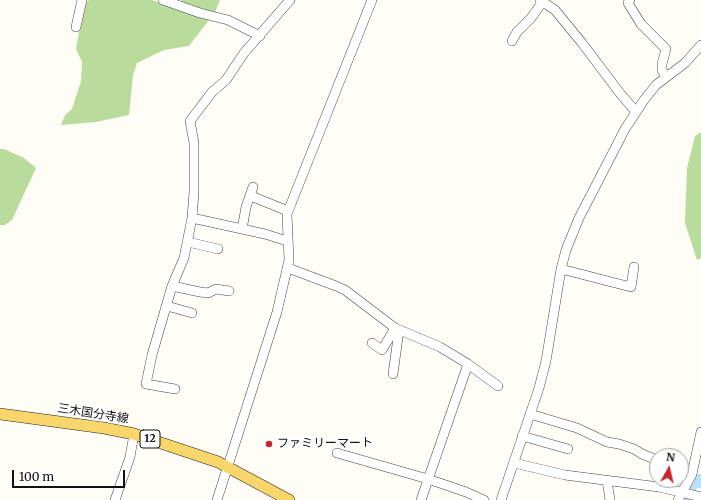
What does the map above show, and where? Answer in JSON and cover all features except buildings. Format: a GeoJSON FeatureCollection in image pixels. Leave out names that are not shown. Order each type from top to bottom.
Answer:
{"type":"FeatureCollection","features":[{"type":"Feature","properties":{"kind":"main road","name":"三木国分寺線"},"geometry":{"type":"LineString","coordinates":[[0,414],[104,428],[134,434],[218,462],[289,500]]}},
{"type":"Feature","properties":{"kind":"street"},"geometry":{"type":"LineString","coordinates":[[76,27],[82,0]]}},
{"type":"Feature","properties":{"kind":"street"},"geometry":{"type":"LineString","coordinates":[[163,0],[200,13],[228,20],[260,36]]}},
{"type":"Feature","properties":{"kind":"street"},"geometry":{"type":"LineString","coordinates":[[175,389],[146,384],[152,355],[172,286],[184,258],[188,242],[194,192],[194,143],[190,121],[212,92],[226,80],[244,54],[290,0]]}},
{"type":"Feature","properties":{"kind":"street"},"geometry":{"type":"LineString","coordinates":[[217,500],[229,467],[277,312],[288,268],[289,253],[287,241],[287,214],[372,0]]}},
{"type":"Feature","properties":{"kind":"street"},"geometry":{"type":"LineString","coordinates":[[512,41],[517,32],[530,18],[542,0],[555,10],[636,112]]}},
{"type":"Feature","properties":{"kind":"street"},"geometry":{"type":"LineString","coordinates":[[630,0],[628,3],[641,24],[666,49],[662,70],[666,77]]}},
{"type":"Feature","properties":{"kind":"street"},"geometry":{"type":"LineString","coordinates":[[501,500],[546,361],[561,269],[566,250],[579,218],[625,129],[636,112],[656,85],[685,63],[701,45]]}},
{"type":"Feature","properties":{"kind":"street"},"geometry":{"type":"LineString","coordinates":[[242,229],[246,207],[252,191],[283,209]]}},
{"type":"Feature","properties":{"kind":"street"},"geometry":{"type":"LineString","coordinates":[[192,218],[265,234],[287,241]]}},
{"type":"Feature","properties":{"kind":"street"},"geometry":{"type":"LineString","coordinates":[[188,242],[218,249]]}},
{"type":"Feature","properties":{"kind":"street"},"geometry":{"type":"LineString","coordinates":[[561,269],[631,287],[634,267]]}},
{"type":"Feature","properties":{"kind":"street"},"geometry":{"type":"LineString","coordinates":[[288,268],[344,290],[397,329],[440,347],[468,364],[498,386]]}},
{"type":"Feature","properties":{"kind":"street"},"geometry":{"type":"LineString","coordinates":[[172,286],[208,293],[216,289],[229,291]]}},
{"type":"Feature","properties":{"kind":"street"},"geometry":{"type":"LineString","coordinates":[[167,306],[192,313]]}},
{"type":"Feature","properties":{"kind":"street"},"geometry":{"type":"LineString","coordinates":[[372,343],[382,350],[397,329]]}},
{"type":"Feature","properties":{"kind":"street"},"geometry":{"type":"LineString","coordinates":[[393,374],[397,329]]}},
{"type":"Feature","properties":{"kind":"street"},"geometry":{"type":"LineString","coordinates":[[421,500],[468,364]]}},
{"type":"Feature","properties":{"kind":"street"},"geometry":{"type":"LineString","coordinates":[[530,414],[577,428],[607,442],[634,449],[649,457]]}},
{"type":"Feature","properties":{"kind":"street"},"geometry":{"type":"LineString","coordinates":[[684,495],[692,474],[701,432]]}},
{"type":"Feature","properties":{"kind":"street"},"geometry":{"type":"LineString","coordinates":[[115,500],[130,458],[134,434]]}},
{"type":"Feature","properties":{"kind":"street"},"geometry":{"type":"LineString","coordinates":[[522,436],[568,450]]}},
{"type":"Feature","properties":{"kind":"street"},"geometry":{"type":"LineString","coordinates":[[337,453],[428,479],[484,500]]}},
{"type":"Feature","properties":{"kind":"street"},"geometry":{"type":"LineString","coordinates":[[514,463],[565,475],[701,497]]}},
{"type":"Feature","properties":{"kind":"street"},"geometry":{"type":"LineString","coordinates":[[607,481],[610,500]]}},
{"type":"Feature","properties":{"kind":"green space"},"geometry":{"type":"Polygon","coordinates":[[[89,0],[152,0],[209,20],[189,46],[164,50],[137,63],[133,75],[129,115],[96,122],[61,125],[65,115],[72,109],[81,81],[82,62],[76,49],[84,4],[89,0]]]}},
{"type":"Feature","properties":{"kind":"green space"},"geometry":{"type":"Polygon","coordinates":[[[182,0],[220,0],[215,13],[181,2],[182,0]]]}},
{"type":"Feature","properties":{"kind":"green space"},"geometry":{"type":"Polygon","coordinates":[[[701,132],[701,258],[697,260],[685,223],[687,168],[695,136],[701,132]]]}},
{"type":"Feature","properties":{"kind":"green space"},"geometry":{"type":"Polygon","coordinates":[[[0,149],[4,149],[24,158],[36,168],[12,220],[5,225],[0,225],[0,149]]]}},
{"type":"Feature","properties":{"kind":"waterway"},"geometry":{"type":"LineString","coordinates":[[685,496],[693,481],[701,481]]}},
{"type":"Feature","properties":{"kind":"place","name":"ファミリーマート"},"geometry":{"type":"Point","coordinates":[269,444]}}]}
